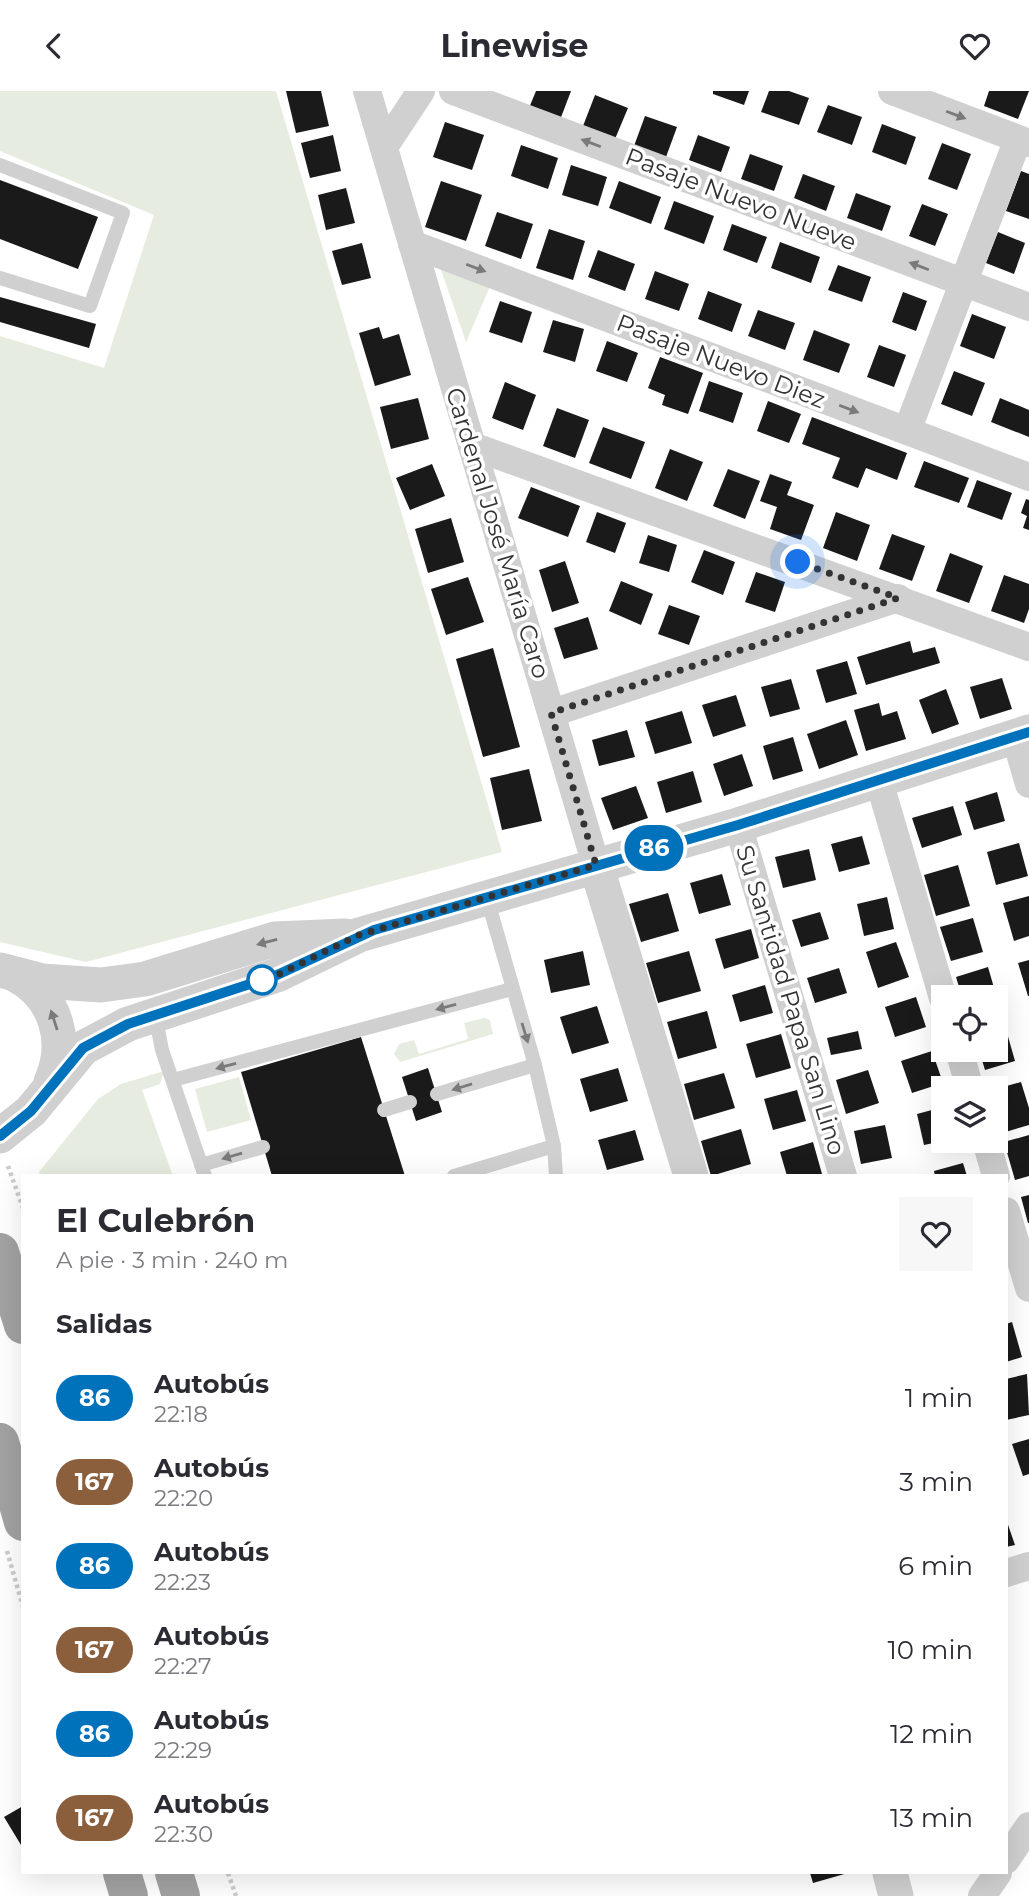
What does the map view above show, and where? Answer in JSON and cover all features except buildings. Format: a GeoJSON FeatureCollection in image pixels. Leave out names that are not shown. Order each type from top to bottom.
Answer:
{"type":"FeatureCollection","features":[{"type":"Feature","properties":{"kind":"highway"},"geometry":{"type":"LineString","coordinates":[[5,1258],[21,1318]]}},
{"type":"Feature","properties":{"kind":"highway"},"geometry":{"type":"LineString","coordinates":[[0,1442],[13,1530]]}},
{"type":"Feature","properties":{"kind":"highway"},"geometry":{"type":"LineString","coordinates":[[122,1874],[129,1896]]}},
{"type":"Feature","properties":{"kind":"highway"},"geometry":{"type":"LineString","coordinates":[[174,1874],[180,1896]]}},
{"type":"Feature","properties":{"kind":"street","name":"Cardenal José María Caro"},"geometry":{"type":"LineString","coordinates":[[368,91],[596,865],[690,1174]]}},
{"type":"Feature","properties":{"kind":"street"},"geometry":{"type":"LineString","coordinates":[[384,147],[421,91]]}},
{"type":"Feature","properties":{"kind":"street","name":"Pasaje Nuevo Nueve"},"geometry":{"type":"LineString","coordinates":[[453,91],[1029,307]]}},
{"type":"Feature","properties":{"kind":"street"},"geometry":{"type":"LineString","coordinates":[[899,92],[1023,141],[963,282],[907,431]]}},
{"type":"Feature","properties":{"kind":"street","name":"Pasaje Nuevo Diez"},"geometry":{"type":"LineString","coordinates":[[412,244],[1029,477]]}},
{"type":"Feature","properties":{"kind":"street"},"geometry":{"type":"LineString","coordinates":[[472,446],[1029,647]]}},
{"type":"Feature","properties":{"kind":"street"},"geometry":{"type":"LineString","coordinates":[[551,713],[898,598]]}},
{"type":"Feature","properties":{"kind":"street"},"geometry":{"type":"LineString","coordinates":[[4,1150],[49,1085],[83,1048],[150,997],[275,939],[359,935],[738,825],[1022,734],[1029,783]]}},
{"type":"Feature","properties":{"kind":"street"},"geometry":{"type":"LineString","coordinates":[[879,781],[939,985]]}},
{"type":"Feature","properties":{"kind":"street","name":"Su Santidad Papa San Lino"},"geometry":{"type":"LineString","coordinates":[[738,825],[842,1174]]}},
{"type":"Feature","properties":{"kind":"street"},"geometry":{"type":"LineString","coordinates":[[5,971],[71,985],[150,997]]}},
{"type":"Feature","properties":{"kind":"street"},"geometry":{"type":"LineString","coordinates":[[5,971],[39,992],[56,1022],[59,1054],[49,1085]]}},
{"type":"Feature","properties":{"kind":"street"},"geometry":{"type":"LineString","coordinates":[[989,1153],[995,1174]]}},
{"type":"Feature","properties":{"kind":"street"},"geometry":{"type":"LineString","coordinates":[[1008,1218],[1029,1288]]}},
{"type":"Feature","properties":{"kind":"street"},"geometry":{"type":"LineString","coordinates":[[1008,1572],[1029,1566]]}},
{"type":"Feature","properties":{"kind":"street"},"geometry":{"type":"LineString","coordinates":[[1008,1857],[1029,1827]]}},
{"type":"Feature","properties":{"kind":"street"},"geometry":{"type":"LineString","coordinates":[[890,1874],[896,1896]]}},
{"type":"Feature","properties":{"kind":"street"},"geometry":{"type":"LineString","coordinates":[[982,1896],[997,1874]]}},
{"type":"Feature","properties":{"kind":"lane"},"geometry":{"type":"LineString","coordinates":[[0,165],[123,213],[90,306],[0,278]]}},
{"type":"Feature","properties":{"kind":"lane"},"geometry":{"type":"LineString","coordinates":[[487,897],[535,1065],[554,1146],[556,1174]]}},
{"type":"Feature","properties":{"kind":"lane"},"geometry":{"type":"LineString","coordinates":[[173,1080],[512,989]]}},
{"type":"Feature","properties":{"kind":"lane"},"geometry":{"type":"LineString","coordinates":[[150,997],[173,1080],[203,1170],[263,1146]]}},
{"type":"Feature","properties":{"kind":"lane"},"geometry":{"type":"LineString","coordinates":[[437,1094],[535,1065]]}},
{"type":"Feature","properties":{"kind":"lane"},"geometry":{"type":"LineString","coordinates":[[384,1110],[410,1102]]}},
{"type":"Feature","properties":{"kind":"lane"},"geometry":{"type":"LineString","coordinates":[[461,1174],[554,1146]]}},
{"type":"Feature","properties":{"kind":"path"},"geometry":{"type":"LineString","coordinates":[[4,1150],[21,1202]]}},
{"type":"Feature","properties":{"kind":"path"},"geometry":{"type":"LineString","coordinates":[[13,1530],[21,1592]]}},
{"type":"Feature","properties":{"kind":"path"},"geometry":{"type":"LineString","coordinates":[[228,1874],[236,1896]]}},
{"type":"Feature","properties":{"kind":"shaded area"},"geometry":{"type":"Polygon","coordinates":[[[0,91],[276,91],[502,852],[86,962],[0,942],[0,336],[104,368],[154,215],[0,151],[0,91]]]}},
{"type":"Feature","properties":{"kind":"shaded area"},"geometry":{"type":"Polygon","coordinates":[[[439,264],[491,284],[466,342],[439,264]]]}},
{"type":"Feature","properties":{"kind":"shaded area"},"geometry":{"type":"Polygon","coordinates":[[[484,1018],[490,1020],[493,1034],[400,1062],[394,1054],[399,1044],[414,1040],[419,1054],[468,1039],[464,1023],[484,1018]]]}},
{"type":"Feature","properties":{"kind":"shaded area"},"geometry":{"type":"Polygon","coordinates":[[[164,1071],[160,1084],[142,1090],[172,1174],[40,1174],[98,1099],[121,1084],[164,1071]]]}},
{"type":"Feature","properties":{"kind":"shaded area"},"geometry":{"type":"Polygon","coordinates":[[[239,1077],[251,1120],[207,1132],[195,1089],[239,1077]]]}},
{"type":"Feature","properties":{"kind":"bus line","name":"86"},"geometry":{"type":"LineString","coordinates":[[0,1136],[31,1111],[49,1085],[83,1048],[102,1035],[128,1024],[277,975],[374,930],[738,825],[1029,732]]}},
{"type":"Feature","properties":{"kind":"route"},"geometry":{"type":"LineString","coordinates":[[262,980],[253,983],[277,975],[359,935],[596,865],[551,713],[848,617],[898,598],[798,562]]}}]}
